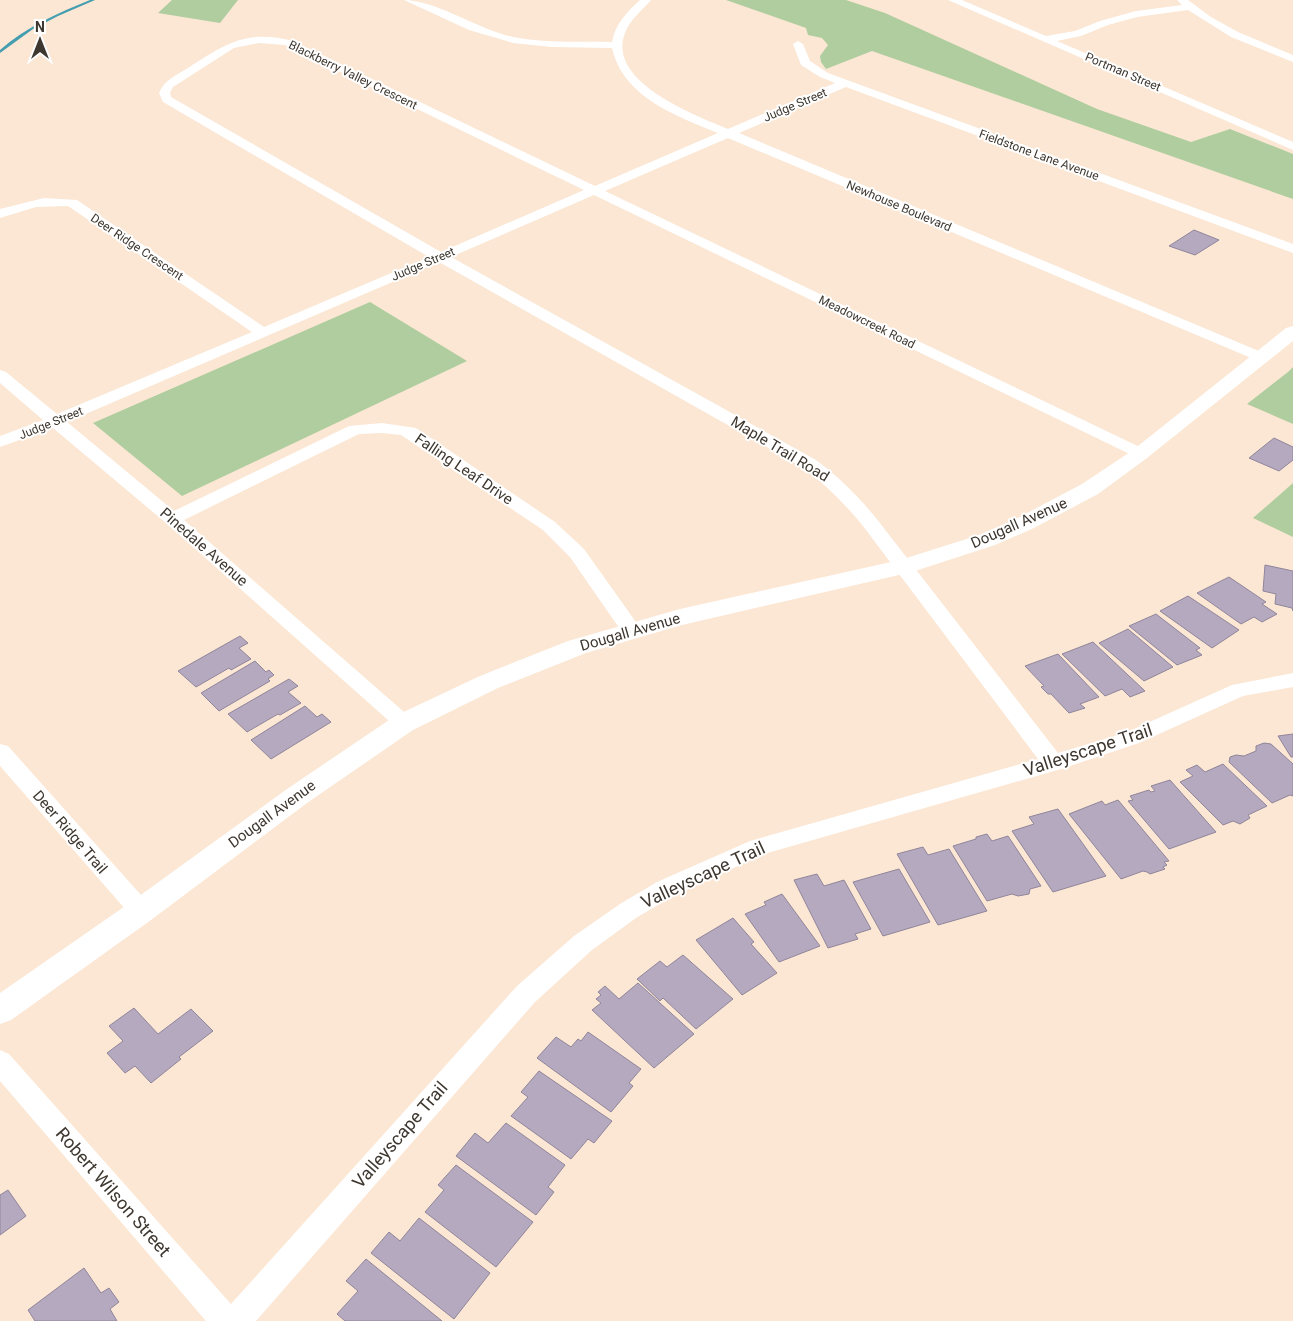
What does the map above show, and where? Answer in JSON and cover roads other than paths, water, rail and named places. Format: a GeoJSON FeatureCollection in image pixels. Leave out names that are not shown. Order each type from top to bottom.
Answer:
{"type":"FeatureCollection","features":[{"type":"Feature","properties":{"kind":"street"},"geometry":{"type":"LineString","coordinates":[[409,0],[487,32],[512,40],[541,43],[616,45],[618,36],[627,18],[646,0]]}},
{"type":"Feature","properties":{"kind":"street","name":"Portman Street"},"geometry":{"type":"LineString","coordinates":[[953,0],[1293,146]]}},
{"type":"Feature","properties":{"kind":"street"},"geometry":{"type":"LineString","coordinates":[[1047,39],[1077,34],[1104,23],[1186,3],[1198,14],[1225,29],[1293,59]]}},
{"type":"Feature","properties":{"kind":"street","name":"Blackberry Valley Crescent"},"geometry":{"type":"LineString","coordinates":[[440,257],[172,104],[166,100],[165,90],[169,85],[230,46],[249,40],[281,41],[593,192]]}},
{"type":"Feature","properties":{"kind":"street","name":"Fieldstone Lane Avenue"},"geometry":{"type":"LineString","coordinates":[[798,44],[805,63],[824,75],[1293,250]]}},
{"type":"Feature","properties":{"kind":"street","name":"Newhouse Boulevard"},"geometry":{"type":"LineString","coordinates":[[616,45],[623,67],[640,88],[673,110],[726,134],[1261,356]]}},
{"type":"Feature","properties":{"kind":"street","name":"Judge Street"},"geometry":{"type":"LineString","coordinates":[[0,442],[55,421],[845,83]]}},
{"type":"Feature","properties":{"kind":"street","name":"Meadowcreek Road"},"geometry":{"type":"LineString","coordinates":[[593,192],[1140,454]]}},
{"type":"Feature","properties":{"kind":"street","name":"Deer Ridge Crescent"},"geometry":{"type":"LineString","coordinates":[[0,214],[39,202],[61,201],[72,203],[264,332]]}},
{"type":"Feature","properties":{"kind":"street","name":"Maple Trail Road"},"geometry":{"type":"LineString","coordinates":[[440,257],[810,464],[832,480],[848,496],[904,567],[1054,763]]}},
{"type":"Feature","properties":{"kind":"street","name":"Dougall Avenue"},"geometry":{"type":"LineString","coordinates":[[0,1010],[141,912],[297,796],[404,723],[534,662],[630,630],[904,567],[987,540],[1024,524],[1090,489],[1140,454],[1293,332]]}},
{"type":"Feature","properties":{"kind":"street","name":"Pinedale Avenue"},"geometry":{"type":"LineString","coordinates":[[0,375],[172,519],[404,723]]}},
{"type":"Feature","properties":{"kind":"street","name":"Falling Leaf Drive"},"geometry":{"type":"LineString","coordinates":[[172,519],[355,430],[393,427],[410,432],[549,526],[577,553],[630,630]]}},
{"type":"Feature","properties":{"kind":"street","name":"Valleyscape Trail"},"geometry":{"type":"LineString","coordinates":[[236,1321],[526,994],[583,943],[628,911],[664,889],[758,847],[1054,763],[1132,738],[1238,690],[1293,680]]}},
{"type":"Feature","properties":{"kind":"street","name":"Deer Ridge Trail"},"geometry":{"type":"LineString","coordinates":[[0,752],[141,912]]}},
{"type":"Feature","properties":{"kind":"street","name":"Robert Wilson Street"},"geometry":{"type":"LineString","coordinates":[[0,1062],[226,1321]]}},
{"type":"Feature","properties":{"kind":"waterway"},"geometry":{"type":"LineString","coordinates":[[0,52],[32,29],[93,0]]}}]}
